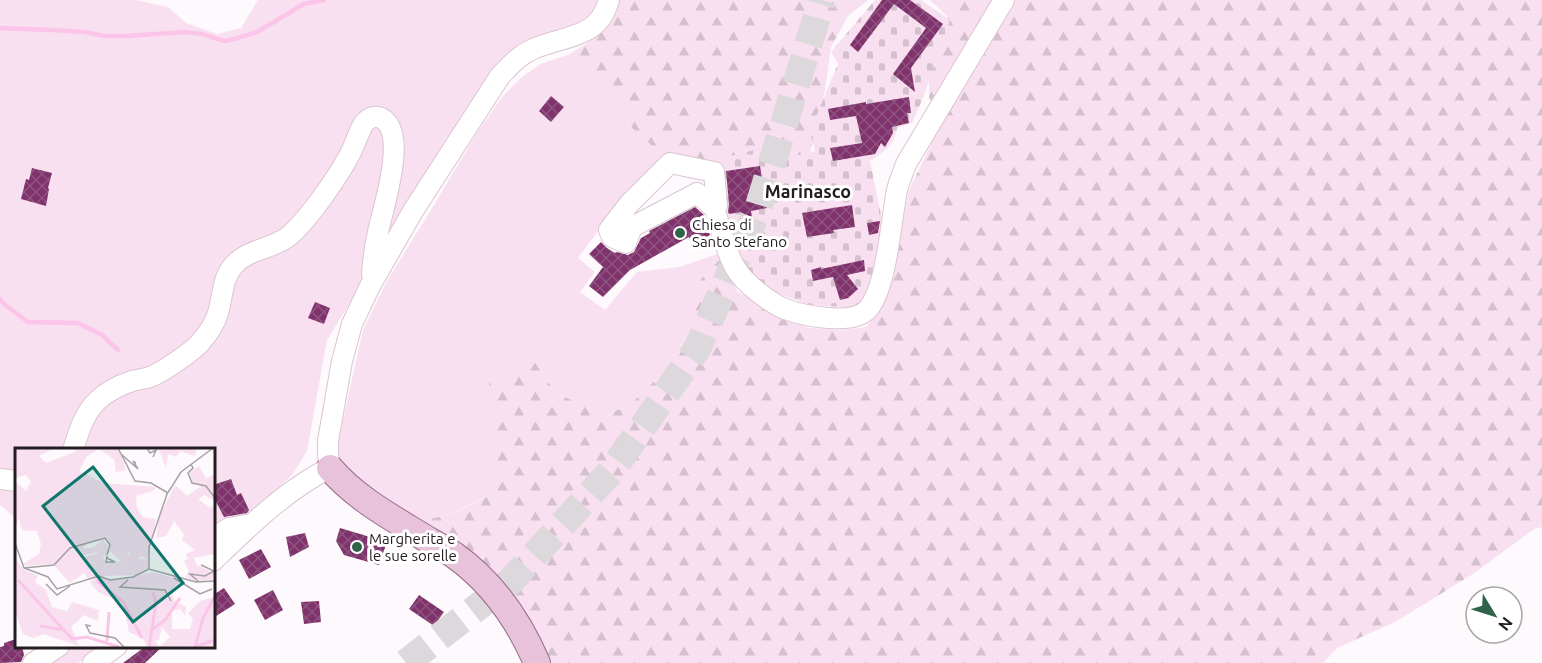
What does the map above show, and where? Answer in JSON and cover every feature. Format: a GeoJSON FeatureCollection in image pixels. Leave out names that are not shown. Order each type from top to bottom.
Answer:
{"type":"FeatureCollection","features":[{"type":"Feature","properties":{"kind":"main road"},"geometry":{"type":"LineString","coordinates":[[330,468],[341,481],[362,498],[471,567],[511,614],[523,632],[537,663]]}},
{"type":"Feature","properties":{"kind":"street"},"geometry":{"type":"LineString","coordinates":[[214,560],[254,523],[304,483],[330,468],[328,441],[342,361],[352,324],[370,286],[413,211],[500,76],[518,58],[533,49],[588,30],[600,19],[609,0]]}},
{"type":"Feature","properties":{"kind":"street"},"geometry":{"type":"LineString","coordinates":[[717,209],[698,193],[632,227],[626,243],[612,237],[609,231],[629,204],[670,163],[714,172],[717,209],[735,269],[747,283],[785,308],[807,315],[839,319],[864,313],[878,292],[898,188],[906,165],[1004,0]]}},
{"type":"Feature","properties":{"kind":"street"},"geometry":{"type":"LineString","coordinates":[[74,448],[83,422],[97,401],[120,386],[162,371],[199,344],[217,316],[224,283],[233,266],[251,252],[276,245],[289,236],[316,205],[342,167],[366,120],[379,117],[386,123],[393,135],[392,172],[377,237],[370,286]]}},
{"type":"Feature","properties":{"kind":"street"},"geometry":{"type":"LineString","coordinates":[[0,479],[15,480]]}},
{"type":"Feature","properties":{"kind":"street"},"geometry":{"type":"LineString","coordinates":[[214,537],[229,528],[254,523]]}},
{"type":"Feature","properties":{"kind":"street"},"geometry":{"type":"LineString","coordinates":[[33,663],[56,648]]}},
{"type":"Feature","properties":{"kind":"street"},"geometry":{"type":"LineString","coordinates":[[93,663],[114,648]]}},
{"type":"Feature","properties":{"kind":"green space"},"geometry":{"type":"Polygon","coordinates":[[[0,0],[136,0],[168,7],[186,23],[217,34],[241,28],[258,0],[597,0],[594,10],[569,28],[543,35],[506,55],[492,79],[446,139],[382,252],[327,340],[307,451],[293,474],[214,548],[214,448],[15,448],[15,526],[13,516],[0,505],[0,0]]]}},
{"type":"Feature","properties":{"kind":"green space"},"geometry":{"type":"Polygon","coordinates":[[[620,0],[868,0],[848,16],[831,47],[825,90],[810,153],[790,164],[721,167],[667,159],[631,127],[615,99],[595,75],[568,55],[601,34],[613,20],[620,0]]]}},
{"type":"Feature","properties":{"kind":"green space"},"geometry":{"type":"Polygon","coordinates":[[[875,0],[921,0],[950,20],[912,123],[897,128],[891,143],[870,161],[889,253],[876,284],[857,308],[810,305],[762,288],[732,269],[718,159],[763,148],[770,162],[815,151],[810,131],[838,64],[831,52],[875,0]]]}},
{"type":"Feature","properties":{"kind":"green space"},"geometry":{"type":"Polygon","coordinates":[[[930,0],[1542,0],[1542,527],[1534,529],[1473,574],[1395,622],[1337,648],[1323,663],[547,663],[419,521],[458,510],[495,492],[489,381],[531,357],[556,393],[607,416],[636,399],[672,364],[696,316],[691,290],[720,259],[738,292],[782,317],[809,328],[842,330],[866,327],[880,311],[890,286],[909,190],[946,117],[929,98],[929,71],[948,17],[930,0]]]}},
{"type":"Feature","properties":{"kind":"green space"},"geometry":{"type":"Polygon","coordinates":[[[568,55],[595,75],[615,99],[631,127],[667,159],[654,164],[626,194],[578,258],[595,272],[580,292],[605,310],[637,272],[679,267],[717,254],[720,259],[692,290],[696,316],[672,364],[636,399],[606,416],[556,393],[531,358],[495,492],[449,513],[419,521],[334,460],[363,330],[387,281],[478,131],[503,96],[523,76],[541,64],[568,55]]]}},
{"type":"Feature","properties":{"kind":"green space"},"geometry":{"type":"Polygon","coordinates":[[[34,648],[98,648],[78,663],[42,663],[34,648]]]}},
{"type":"Feature","properties":{"kind":"building"},"geometry":{"type":"Polygon","coordinates":[[[882,0],[910,0],[943,24],[911,68],[915,92],[893,74],[926,28],[894,4],[858,52],[850,45],[882,0]]]}},
{"type":"Feature","properties":{"kind":"building"},"geometry":{"type":"Polygon","coordinates":[[[551,96],[564,107],[551,122],[539,111],[551,96]]]}},
{"type":"Feature","properties":{"kind":"building"},"geometry":{"type":"Polygon","coordinates":[[[909,97],[911,113],[907,113],[909,123],[892,127],[893,133],[885,147],[881,143],[875,154],[833,161],[830,148],[862,143],[856,116],[830,120],[828,109],[909,97]]]}},
{"type":"Feature","properties":{"kind":"building"},"geometry":{"type":"Polygon","coordinates":[[[760,166],[767,208],[751,211],[755,238],[744,239],[741,212],[729,214],[728,212],[726,171],[760,166]]]}},
{"type":"Feature","properties":{"kind":"building"},"geometry":{"type":"Polygon","coordinates":[[[32,168],[52,173],[46,206],[21,199],[26,179],[29,180],[32,168]]]}},
{"type":"Feature","properties":{"kind":"building"},"geometry":{"type":"Polygon","coordinates":[[[852,205],[855,227],[807,237],[802,213],[852,205]]]}},
{"type":"Feature","properties":{"kind":"building"},"geometry":{"type":"Polygon","coordinates":[[[695,207],[704,215],[710,235],[693,245],[689,237],[630,270],[603,297],[589,286],[603,267],[589,254],[601,242],[615,253],[628,255],[634,252],[641,238],[650,233],[649,231],[695,207]]]}},
{"type":"Feature","properties":{"kind":"building"},"geometry":{"type":"Polygon","coordinates":[[[880,221],[878,233],[869,235],[867,223],[880,221]]]}},
{"type":"Feature","properties":{"kind":"building"},"geometry":{"type":"Polygon","coordinates":[[[864,260],[865,271],[847,275],[858,289],[848,298],[840,300],[833,277],[813,281],[811,270],[864,260]]]}},
{"type":"Feature","properties":{"kind":"building"},"geometry":{"type":"Polygon","coordinates":[[[315,302],[330,308],[324,324],[308,318],[315,302]]]}},
{"type":"Feature","properties":{"kind":"building"},"geometry":{"type":"Polygon","coordinates":[[[231,479],[237,495],[241,493],[249,510],[247,513],[224,517],[215,500],[214,485],[231,479]]]}},
{"type":"Feature","properties":{"kind":"building","name":"Margherita e le sue sorelle"},"geometry":{"type":"Polygon","coordinates":[[[340,528],[387,542],[379,565],[344,555],[336,541],[340,528]]]}},
{"type":"Feature","properties":{"kind":"building"},"geometry":{"type":"Polygon","coordinates":[[[305,533],[309,547],[290,557],[286,537],[305,533]]]}},
{"type":"Feature","properties":{"kind":"building"},"geometry":{"type":"Polygon","coordinates":[[[261,549],[271,567],[249,579],[239,560],[261,549]]]}},
{"type":"Feature","properties":{"kind":"building"},"geometry":{"type":"Polygon","coordinates":[[[224,588],[235,604],[214,617],[214,594],[224,588]]]}},
{"type":"Feature","properties":{"kind":"building"},"geometry":{"type":"Polygon","coordinates":[[[273,590],[283,610],[265,620],[254,600],[273,590]]]}},
{"type":"Feature","properties":{"kind":"building"},"geometry":{"type":"Polygon","coordinates":[[[419,595],[444,612],[434,626],[409,609],[419,595]]]}},
{"type":"Feature","properties":{"kind":"building"},"geometry":{"type":"Polygon","coordinates":[[[319,601],[321,622],[304,624],[301,602],[319,601]]]}},
{"type":"Feature","properties":{"kind":"building"},"geometry":{"type":"Polygon","coordinates":[[[15,639],[15,648],[22,648],[24,655],[21,662],[0,663],[0,647],[4,646],[4,643],[15,639]]]}},
{"type":"Feature","properties":{"kind":"building"},"geometry":{"type":"Polygon","coordinates":[[[143,648],[161,648],[145,663],[123,663],[143,648]]]}},
{"type":"Feature","properties":{"kind":"waterway"},"geometry":{"type":"LineString","coordinates":[[0,28],[85,32],[104,36],[185,32],[202,34],[224,41],[257,32],[304,4],[324,0]]}},
{"type":"Feature","properties":{"kind":"waterway"},"geometry":{"type":"LineString","coordinates":[[0,299],[28,322],[78,323],[102,335],[118,350]]}},
{"type":"Feature","properties":{"kind":"tunnel"},"geometry":{"type":"LineString","coordinates":[[406,663],[511,581],[613,469],[697,349],[758,209],[822,0]]}},
{"type":"Feature","properties":{"kind":"place","name":"Chiesa di Santo Stefano"},"geometry":{"type":"Point","coordinates":[680,233]}},
{"type":"Feature","properties":{"kind":"place","name":"Margherita e le sue sorelle"},"geometry":{"type":"Point","coordinates":[357,547]}},
{"type":"Feature","properties":{"kind":"district","name":"Marinasco"},"geometry":{"type":"Point","coordinates":[808,191]}}]}
